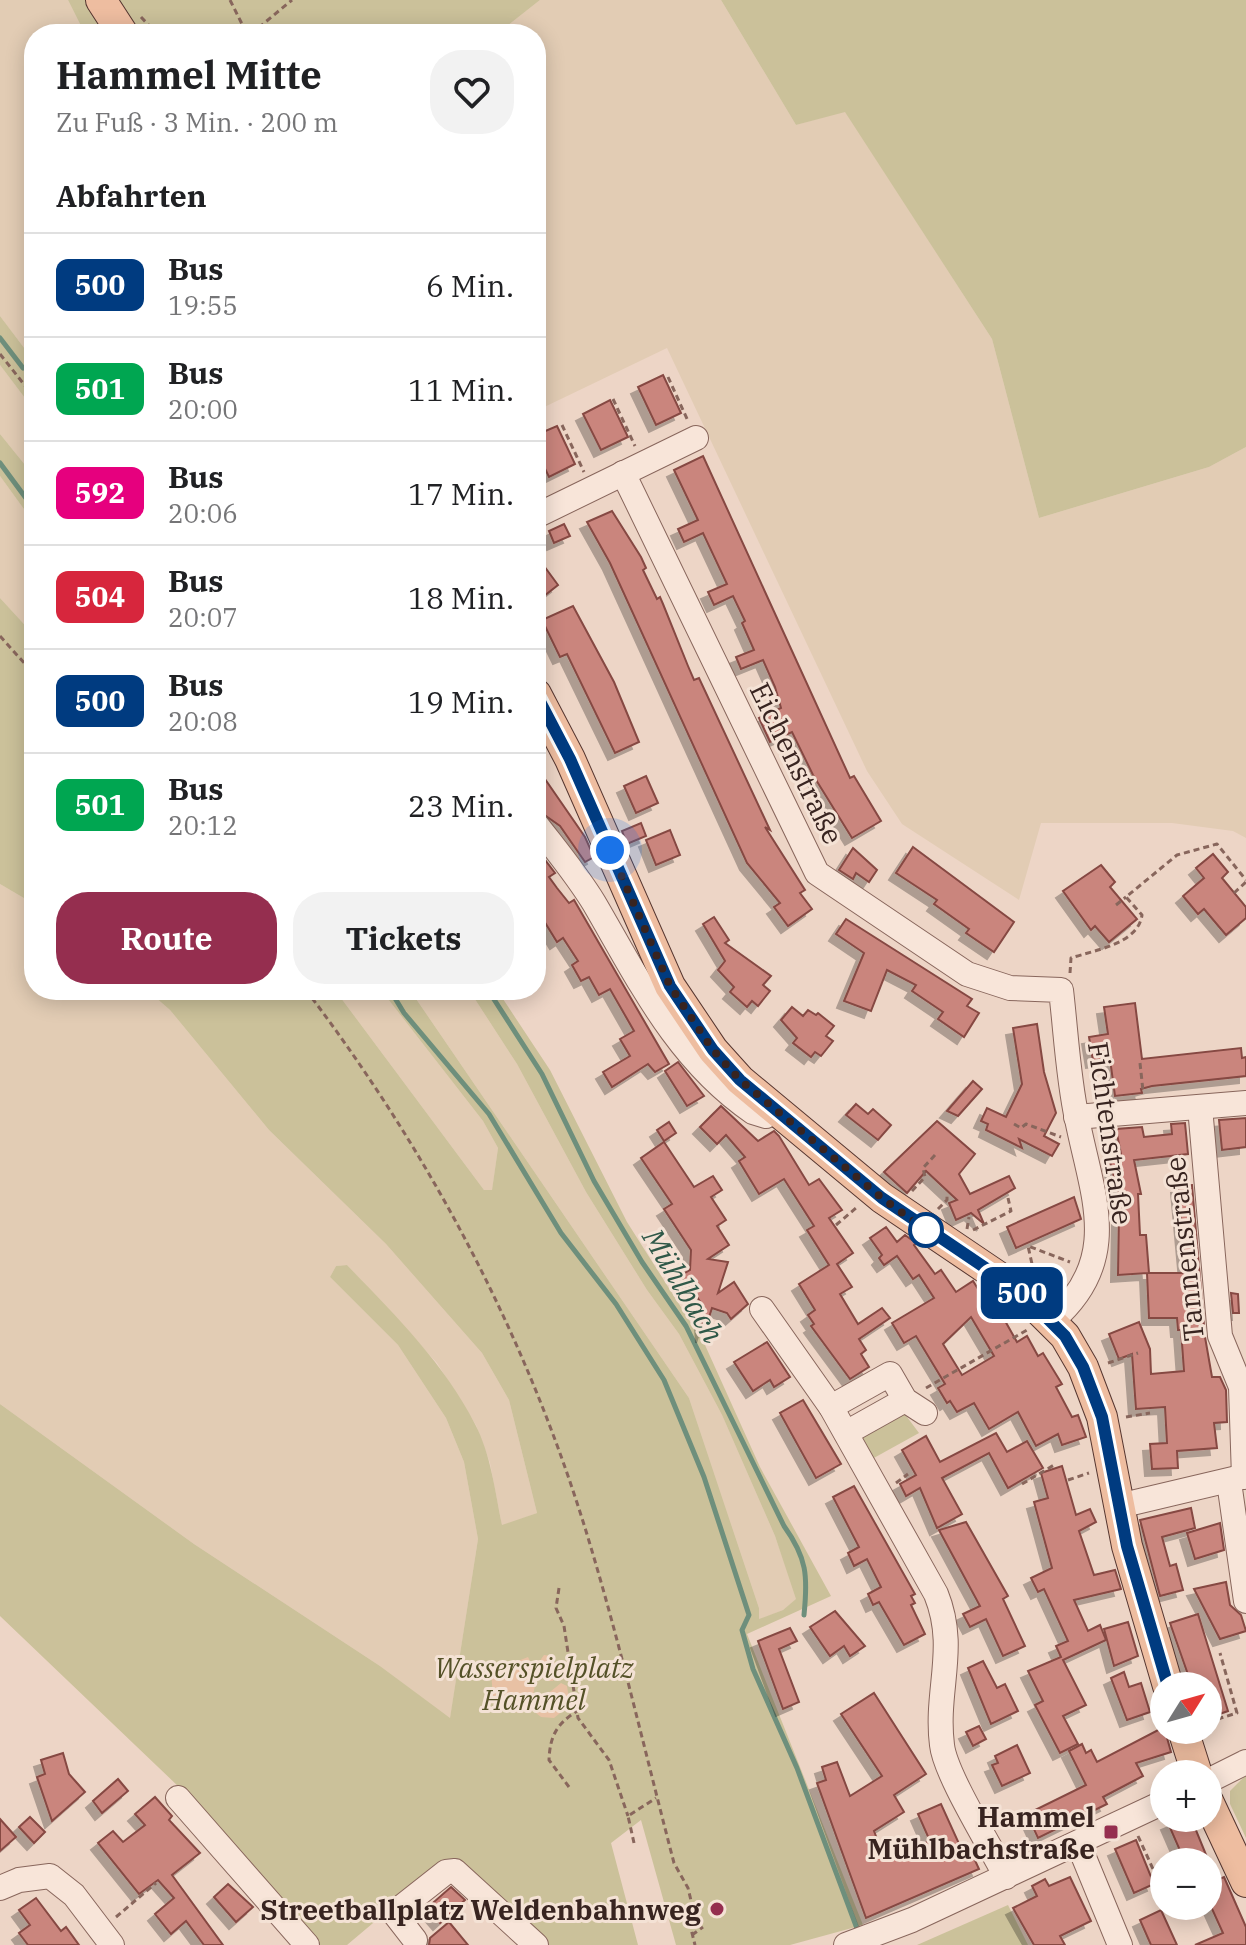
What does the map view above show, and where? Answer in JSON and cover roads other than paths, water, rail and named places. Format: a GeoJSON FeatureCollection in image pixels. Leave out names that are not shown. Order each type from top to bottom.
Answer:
{"type":"FeatureCollection","features":[{"type":"Feature","properties":{"kind":"main road"},"geometry":{"type":"LineString","coordinates":[[101,0],[117,24]]}},
{"type":"Feature","properties":{"kind":"main road"},"geometry":{"type":"LineString","coordinates":[[546,713],[570,759],[678,1001],[720,1058],[882,1198],[962,1238],[1085,1371],[1102,1417],[1137,1581],[1164,1672]]}},
{"type":"Feature","properties":{"kind":"main road"},"geometry":{"type":"LineString","coordinates":[[1222,1831],[1246,1882]]}},
{"type":"Feature","properties":{"kind":"street"},"geometry":{"type":"LineString","coordinates":[[546,511],[696,438]]}},
{"type":"Feature","properties":{"kind":"street","name":"Eichenstraße"},"geometry":{"type":"LineString","coordinates":[[633,468],[817,873],[967,974],[1010,988],[1061,990]]}},
{"type":"Feature","properties":{"kind":"street"},"geometry":{"type":"LineString","coordinates":[[546,837],[586,891],[641,988],[684,1049],[753,1112],[766,1116],[777,1110]]}},
{"type":"Feature","properties":{"kind":"street","name":"Fichtenstraße"},"geometry":{"type":"LineString","coordinates":[[1041,1320],[1070,1302],[1084,1279],[1096,1248],[1099,1222],[1076,1117],[1061,990]]}},
{"type":"Feature","properties":{"kind":"street"},"geometry":{"type":"LineString","coordinates":[[1076,1117],[1246,1103]]}},
{"type":"Feature","properties":{"kind":"street","name":"Tannenstraße"},"geometry":{"type":"LineString","coordinates":[[1200,1107],[1220,1336],[1241,1387],[1240,1478],[1246,1601]]}},
{"type":"Feature","properties":{"kind":"street"},"geometry":{"type":"LineString","coordinates":[[762,1309],[831,1407],[913,1550],[945,1617],[948,1638],[940,1719],[942,1747],[1006,1877]]}},
{"type":"Feature","properties":{"kind":"street"},"geometry":{"type":"LineString","coordinates":[[831,1407],[890,1374],[915,1406],[846,1433]]}},
{"type":"Feature","properties":{"kind":"street"},"geometry":{"type":"LineString","coordinates":[[1119,1506],[1240,1478]]}},
{"type":"Feature","properties":{"kind":"street"},"geometry":{"type":"LineString","coordinates":[[1222,1774],[1246,1762]]}},
{"type":"Feature","properties":{"kind":"street"},"geometry":{"type":"LineString","coordinates":[[178,1798],[307,1945]]}},
{"type":"Feature","properties":{"kind":"street"},"geometry":{"type":"LineString","coordinates":[[846,1945],[1006,1877],[1150,1809]]}},
{"type":"Feature","properties":{"kind":"street"},"geometry":{"type":"LineString","coordinates":[[1078,1843],[1120,1945]]}},
{"type":"Feature","properties":{"kind":"street"},"geometry":{"type":"LineString","coordinates":[[415,1940],[394,1913],[446,1872],[455,1871],[536,1945]]}},
{"type":"Feature","properties":{"kind":"street"},"geometry":{"type":"LineString","coordinates":[[0,1888],[19,1880],[50,1876],[74,1895],[106,1937]]}},
{"type":"Feature","properties":{"kind":"waterway","name":"Mühlbach"},"geometry":{"type":"LineString","coordinates":[[0,338],[23,368]]}},
{"type":"Feature","properties":{"kind":"waterway"},"geometry":{"type":"LineString","coordinates":[[0,463],[24,495]]}},
{"type":"Feature","properties":{"kind":"waterway"},"geometry":{"type":"LineString","coordinates":[[396,1000],[489,1114],[561,1233],[616,1304],[664,1380],[704,1477],[749,1615],[742,1630],[753,1669],[797,1768],[859,1934]]}},
{"type":"Feature","properties":{"kind":"waterway","name":"Mühlbach"},"geometry":{"type":"LineString","coordinates":[[494,1000],[542,1074],[594,1181],[642,1262],[686,1326],[797,1548],[804,1568],[804,1615]]}},
{"type":"Feature","properties":{"kind":"place","name":"Hammel Mühlbachstraße"},"geometry":{"type":"Point","coordinates":[1111,1832]}},
{"type":"Feature","properties":{"kind":"place","name":"Streetballplatz Weldenbahnweg"},"geometry":{"type":"Point","coordinates":[717,1909]}},
{"type":"Feature","properties":{"kind":"park label","name":"Wasserspielplatz Hammel"},"geometry":{"type":"Point","coordinates":[534,1683]}}]}
